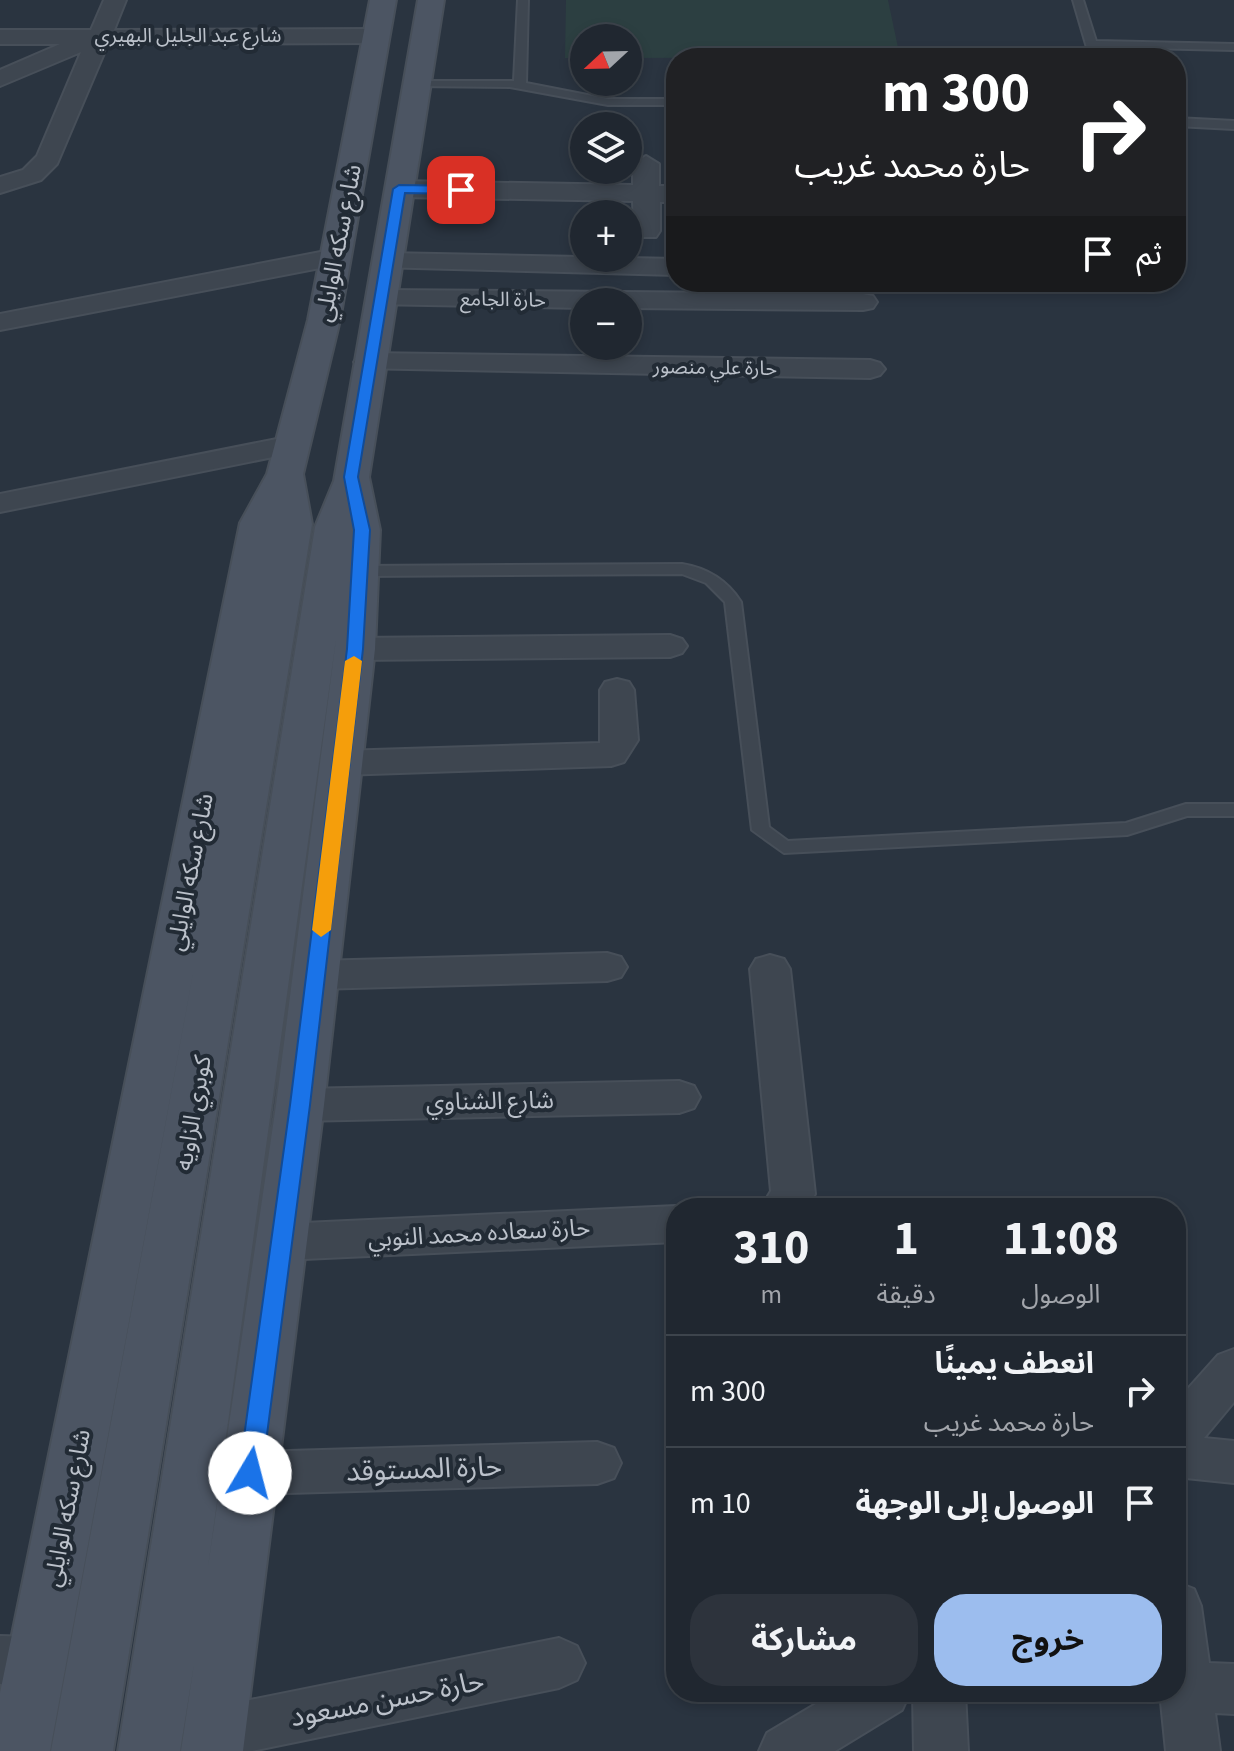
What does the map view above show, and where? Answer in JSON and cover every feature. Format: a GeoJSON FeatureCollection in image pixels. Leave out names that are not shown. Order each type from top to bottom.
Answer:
{"type":"FeatureCollection","features":[{"type":"Feature","properties":{"kind":"main road","name":"شارع سكه الوايلي"},"geometry":{"type":"LineString","coordinates":[[213,1742],[300,1105],[355,649],[362,571],[362,530],[351,477],[431,0]]}},
{"type":"Feature","properties":{"kind":"main road","name":"شارع سكه الوايلي"},"geometry":{"type":"LineString","coordinates":[[19,1751],[19,1660],[258,523],[289,460],[336,257],[380,18]]}},
{"type":"Feature","properties":{"kind":"main road","name":"كوبري الزاويه"},"geometry":{"type":"LineString","coordinates":[[82,1751],[294,524],[289,460]]}},
{"type":"Feature","properties":{"kind":"main road"},"geometry":{"type":"LineString","coordinates":[[149,1751],[173,1612],[333,527],[351,477]]}},
{"type":"Feature","properties":{"kind":"street"},"geometry":{"type":"LineString","coordinates":[[0,185],[32,175],[48,159],[115,0]]}},
{"type":"Feature","properties":{"kind":"street","name":"شارع عبد الجليل البهيري"},"geometry":{"type":"LineString","coordinates":[[0,37],[101,35],[380,18]]}},
{"type":"Feature","properties":{"kind":"street"},"geometry":{"type":"LineString","coordinates":[[0,79],[101,35]]}},
{"type":"Feature","properties":{"kind":"street"},"geometry":{"type":"LineString","coordinates":[[646,164],[647,231]]}},
{"type":"Feature","properties":{"kind":"street"},"geometry":{"type":"LineString","coordinates":[[399,189],[666,194]]}},
{"type":"Feature","properties":{"kind":"street"},"geometry":{"type":"LineString","coordinates":[[0,322],[336,257]]}},
{"type":"Feature","properties":{"kind":"street"},"geometry":{"type":"LineString","coordinates":[[385,279],[666,267]]}},
{"type":"Feature","properties":{"kind":"street","name":"حارة الجامع"},"geometry":{"type":"LineString","coordinates":[[385,279],[863,302]]}},
{"type":"Feature","properties":{"kind":"street","name":"حارة علي منصور"},"geometry":{"type":"LineString","coordinates":[[368,362],[870,369]]}},
{"type":"Feature","properties":{"kind":"street"},"geometry":{"type":"LineString","coordinates":[[0,503],[289,460]]}},
{"type":"Feature","properties":{"kind":"street"},"geometry":{"type":"LineString","coordinates":[[355,649],[670,646]]}},
{"type":"Feature","properties":{"kind":"street"},"geometry":{"type":"LineString","coordinates":[[341,763],[611,754],[620,740],[617,690]]}},
{"type":"Feature","properties":{"kind":"street"},"geometry":{"type":"LineString","coordinates":[[316,975],[607,967]]}},
{"type":"Feature","properties":{"kind":"street"},"geometry":{"type":"LineString","coordinates":[[770,969],[793,1194],[790,1198]]}},
{"type":"Feature","properties":{"kind":"street","name":"شارع الشناوي"},"geometry":{"type":"LineString","coordinates":[[300,1105],[679,1097]]}},
{"type":"Feature","properties":{"kind":"street","name":"حارة سعاده محمد النوبي"},"geometry":{"type":"LineString","coordinates":[[282,1242],[666,1224]]}},
{"type":"Feature","properties":{"kind":"street"},"geometry":{"type":"LineString","coordinates":[[1186,1424],[1234,1369]]}},
{"type":"Feature","properties":{"kind":"street"},"geometry":{"type":"LineString","coordinates":[[1186,1457],[1234,1462]]}},
{"type":"Feature","properties":{"kind":"street","name":"حارة المستوقد"},"geometry":{"type":"LineString","coordinates":[[250,1473],[597,1463]]}},
{"type":"Feature","properties":{"kind":"street"},"geometry":{"type":"LineString","coordinates":[[1186,1631],[1209,1688],[1193,1751]]}},
{"type":"Feature","properties":{"kind":"street","name":"حارة حسن مسعود"},"geometry":{"type":"LineString","coordinates":[[213,1742],[559,1663]]}},
{"type":"Feature","properties":{"kind":"street"},"geometry":{"type":"LineString","coordinates":[[786,1751],[867,1702]]}},
{"type":"Feature","properties":{"kind":"street"},"geometry":{"type":"LineString","coordinates":[[939,1702],[941,1751]]}},
{"type":"Feature","properties":{"kind":"lane"},"geometry":{"type":"LineString","coordinates":[[520,86],[523,0]]}},
{"type":"Feature","properties":{"kind":"lane"},"geometry":{"type":"LineString","coordinates":[[1078,0],[1093,48]]}},
{"type":"Feature","properties":{"kind":"lane"},"geometry":{"type":"LineString","coordinates":[[1092,44],[1234,47]]}},
{"type":"Feature","properties":{"kind":"lane"},"geometry":{"type":"LineString","coordinates":[[417,84],[520,86],[608,102],[666,102]]}},
{"type":"Feature","properties":{"kind":"lane"},"geometry":{"type":"LineString","coordinates":[[1186,123],[1234,125]]}},
{"type":"Feature","properties":{"kind":"lane"},"geometry":{"type":"LineString","coordinates":[[362,571],[682,569],[702,575],[727,593],[733,602],[761,830],[784,847],[1127,829],[1186,810],[1234,810]]}},
{"type":"Feature","properties":{"kind":"shaded area"},"geometry":{"type":"Polygon","coordinates":[[[566,0],[888,0],[898,48],[666,48],[666,58],[642,58],[642,24],[570,24],[570,58],[565,58],[566,0]]]}},
{"type":"Feature","properties":{"kind":"slow traffic"},"geometry":{"type":"LineString","coordinates":[[321,930],[354,661]]}},
{"type":"Feature","properties":{"kind":"route"},"geometry":{"type":"LineString","coordinates":[[250,1473],[300,1105],[355,649],[362,571],[362,530],[351,477],[368,362],[382,298],[399,189],[461,190]]}}]}
